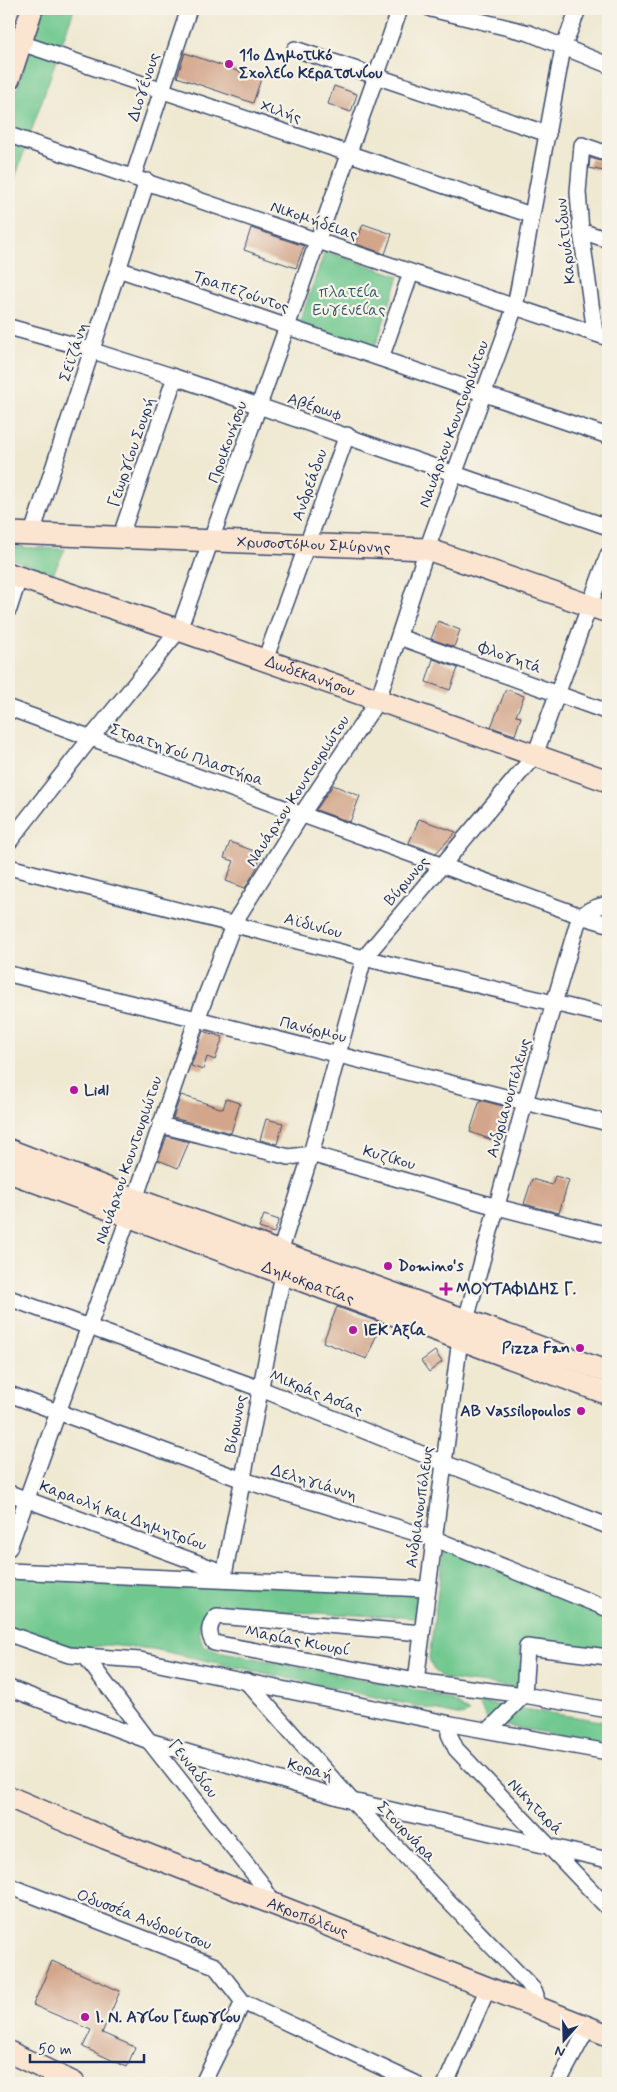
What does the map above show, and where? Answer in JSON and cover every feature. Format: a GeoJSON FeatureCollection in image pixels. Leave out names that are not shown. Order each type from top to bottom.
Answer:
{"type":"FeatureCollection","features":[{"type":"Feature","properties":{"kind":"street"},"geometry":{"type":"LineString","coordinates":[[9,79],[32,9]]}},
{"type":"Feature","properties":{"kind":"street","name":"Διογένους"},"geometry":{"type":"LineString","coordinates":[[140,179],[161,90],[189,9]]}},
{"type":"Feature","properties":{"kind":"street","name":"Προικονήσου"},"geometry":{"type":"LineString","coordinates":[[9,842],[179,630],[400,9]]}},
{"type":"Feature","properties":{"kind":"street"},"geometry":{"type":"LineString","coordinates":[[431,9],[529,33],[608,65]]}},
{"type":"Feature","properties":{"kind":"street","name":"Ναυάρχου Κουντουριώτου"},"geometry":{"type":"LineString","coordinates":[[9,1548],[197,1019],[234,923],[302,814],[378,700],[427,549],[515,307],[563,48],[578,9]]}},
{"type":"Feature","properties":{"kind":"street","name":"Χιλής"},"geometry":{"type":"LineString","coordinates":[[21,43],[531,214]]}},
{"type":"Feature","properties":{"kind":"street"},"geometry":{"type":"LineString","coordinates":[[295,49],[548,134]]}},
{"type":"Feature","properties":{"kind":"street","name":"Νικομήδειας"},"geometry":{"type":"LineString","coordinates":[[9,135],[411,273],[602,336]]}},
{"type":"Feature","properties":{"kind":"street","name":"Καρυάτιδων"},"geometry":{"type":"LineString","coordinates":[[602,336],[581,231],[578,192],[582,145],[608,154]]}},
{"type":"Feature","properties":{"kind":"street","name":"Σεϊζάνη"},"geometry":{"type":"LineString","coordinates":[[32,533],[118,269],[140,179]]}},
{"type":"Feature","properties":{"kind":"street"},"geometry":{"type":"LineString","coordinates":[[581,231],[608,240]]}},
{"type":"Feature","properties":{"kind":"street","name":"Τραπεζούντος"},"geometry":{"type":"LineString","coordinates":[[118,269],[608,436]]}},
{"type":"Feature","properties":{"kind":"street"},"geometry":{"type":"LineString","coordinates":[[381,358],[411,273]]}},
{"type":"Feature","properties":{"kind":"street","name":"Αβέρωφ"},"geometry":{"type":"LineString","coordinates":[[9,328],[93,350],[176,377],[259,407],[455,472],[608,527]]}},
{"type":"Feature","properties":{"kind":"street","name":"Γεωργίου Σουρή"},"geometry":{"type":"LineString","coordinates":[[120,538],[176,377]]}},
{"type":"Feature","properties":{"kind":"street","name":"Ανδρεάδου"},"geometry":{"type":"LineString","coordinates":[[265,660],[347,435]]}},
{"type":"Feature","properties":{"kind":"street","name":"Χρυσοστόμου Σμύρνης"},"geometry":{"type":"LineString","coordinates":[[9,533],[427,549],[599,609]]}},
{"type":"Feature","properties":{"kind":"street","name":"Βύρωνος"},"geometry":{"type":"LineString","coordinates":[[280,1252],[311,1154],[364,958],[536,755],[558,694],[599,609],[608,555]]}},
{"type":"Feature","properties":{"kind":"street"},"geometry":{"type":"LineString","coordinates":[[9,610],[14,576]]}},
{"type":"Feature","properties":{"kind":"street","name":"Δωδεκανήσου"},"geometry":{"type":"LineString","coordinates":[[14,576],[179,630],[608,781]]}},
{"type":"Feature","properties":{"kind":"street","name":"Φλογητά"},"geometry":{"type":"LineString","coordinates":[[400,637],[608,712]]}},
{"type":"Feature","properties":{"kind":"street","name":"Στρατηγού Πλαστήρα"},"geometry":{"type":"LineString","coordinates":[[9,708],[90,739],[581,916],[608,924]]}},
{"type":"Feature","properties":{"kind":"street","name":"Αϊδινίου"},"geometry":{"type":"LineString","coordinates":[[9,867],[234,923],[364,958],[608,1016]]}},
{"type":"Feature","properties":{"kind":"street"},"geometry":{"type":"LineString","coordinates":[[581,916],[586,911],[608,904]]}},
{"type":"Feature","properties":{"kind":"street","name":"Ανδριανουπόλεως"},"geometry":{"type":"LineString","coordinates":[[416,1680],[426,1589],[435,1539],[463,1329],[525,1102],[581,916]]}},
{"type":"Feature","properties":{"kind":"street","name":"Πανόρμου"},"geometry":{"type":"LineString","coordinates":[[9,974],[197,1019],[608,1123]]}},
{"type":"Feature","properties":{"kind":"street","name":"Κυζίκου"},"geometry":{"type":"LineString","coordinates":[[160,1125],[289,1157],[301,1157],[311,1154],[497,1207],[608,1236]]}},
{"type":"Feature","properties":{"kind":"street","name":"Δημοκρατίας"},"geometry":{"type":"LineString","coordinates":[[9,1150],[131,1208],[283,1274],[608,1372]]}},
{"type":"Feature","properties":{"kind":"street","name":"Δημοκρατίας"},"geometry":{"type":"LineString","coordinates":[[9,1172],[280,1252],[463,1329],[608,1394]]}},
{"type":"Feature","properties":{"kind":"street","name":"Βύρωνος"},"geometry":{"type":"LineString","coordinates":[[224,1576],[283,1274]]}},
{"type":"Feature","properties":{"kind":"street","name":"Μικράς Ασίας"},"geometry":{"type":"LineString","coordinates":[[9,1298],[261,1389],[444,1463],[608,1526]]}},
{"type":"Feature","properties":{"kind":"street","name":"Δεληγιάννη"},"geometry":{"type":"LineString","coordinates":[[9,1394],[243,1480],[435,1539],[608,1610]]}},
{"type":"Feature","properties":{"kind":"street","name":"Καραολή και Δημητρίου"},"geometry":{"type":"LineString","coordinates":[[9,1493],[224,1576]]}},
{"type":"Feature","properties":{"kind":"street"},"geometry":{"type":"LineString","coordinates":[[9,1571],[224,1576],[426,1589]]}},
{"type":"Feature","properties":{"kind":"street","name":"Μαρίας Κιουρί"},"geometry":{"type":"LineString","coordinates":[[422,1633],[217,1616],[211,1621],[210,1627],[211,1639],[214,1643],[416,1680],[524,1695],[608,1710]]}},
{"type":"Feature","properties":{"kind":"street"},"geometry":{"type":"LineString","coordinates":[[9,1634],[69,1655],[140,1660],[451,1724],[608,1752]]}},
{"type":"Feature","properties":{"kind":"street"},"geometry":{"type":"LineString","coordinates":[[490,1730],[524,1695],[527,1647],[608,1657]]}},
{"type":"Feature","properties":{"kind":"street","name":"Γενναδίου"},"geometry":{"type":"LineString","coordinates":[[85,1656],[149,1741],[261,1883],[274,1903]]}},
{"type":"Feature","properties":{"kind":"street","name":"Στουρνάρα"},"geometry":{"type":"LineString","coordinates":[[246,1681],[352,1801],[533,1989],[536,1995],[534,2006]]}},
{"type":"Feature","properties":{"kind":"street","name":"Κοραή"},"geometry":{"type":"LineString","coordinates":[[9,1688],[149,1741],[352,1801],[608,1860]]}},
{"type":"Feature","properties":{"kind":"street","name":"Νικηταρά"},"geometry":{"type":"LineString","coordinates":[[451,1724],[449,1734],[456,1749],[608,1908]]}},
{"type":"Feature","properties":{"kind":"street","name":"Ακροπόλεως"},"geometry":{"type":"LineString","coordinates":[[9,1797],[105,1838],[608,2035]]}},
{"type":"Feature","properties":{"kind":"street","name":"Οδυσσέα Ανδρούτσου"},"geometry":{"type":"LineString","coordinates":[[9,1886],[215,1966],[243,2002],[415,2083]]}},
{"type":"Feature","properties":{"kind":"street"},"geometry":{"type":"LineString","coordinates":[[446,2083],[488,1988]]}},
{"type":"Feature","properties":{"kind":"street"},"geometry":{"type":"LineString","coordinates":[[203,2083],[243,2002]]}},
{"type":"Feature","properties":{"kind":"street"},"geometry":{"type":"LineString","coordinates":[[558,2083],[588,2027]]}},
{"type":"Feature","properties":{"kind":"street"},"geometry":{"type":"LineString","coordinates":[[9,2052],[74,2083]]}},
{"type":"Feature","properties":{"kind":"green space"},"geometry":{"type":"Polygon","coordinates":[[[43,9],[74,9],[9,195],[9,113],[43,9]]]}},
{"type":"Feature","properties":{"kind":"green space","name":"πλατεία Ευγενείας"},"geometry":{"type":"Polygon","coordinates":[[[325,251],[399,276],[374,350],[298,327],[325,251]]]}},
{"type":"Feature","properties":{"kind":"green space"},"geometry":{"type":"Polygon","coordinates":[[[9,547],[65,549],[53,574],[9,558],[9,547]]]}},
{"type":"Feature","properties":{"kind":"green space"},"geometry":{"type":"Polygon","coordinates":[[[444,1548],[608,1616],[608,1652],[521,1642],[520,1688],[445,1679],[433,1669],[429,1658],[444,1548]]]}},
{"type":"Feature","properties":{"kind":"green space"},"geometry":{"type":"Polygon","coordinates":[[[9,1573],[421,1591],[417,1618],[212,1608],[202,1615],[199,1632],[203,1645],[218,1651],[423,1691],[452,1701],[469,1713],[462,1716],[153,1649],[107,1645],[78,1649],[9,1629],[9,1573]]]}},
{"type":"Feature","properties":{"kind":"green space"},"geometry":{"type":"Polygon","coordinates":[[[478,1702],[608,1722],[608,1744],[489,1723],[478,1702]]]}},
{"type":"Feature","properties":{"kind":"building"},"geometry":{"type":"Polygon","coordinates":[[[185,53],[261,79],[253,103],[177,77],[185,53]]]}},
{"type":"Feature","properties":{"kind":"building"},"geometry":{"type":"Polygon","coordinates":[[[334,86],[357,94],[351,112],[328,104],[334,86]]]}},
{"type":"Feature","properties":{"kind":"building"},"geometry":{"type":"Polygon","coordinates":[[[590,158],[608,163],[608,172],[589,168],[590,158]]]}},
{"type":"Feature","properties":{"kind":"building"},"geometry":{"type":"Polygon","coordinates":[[[363,224],[392,234],[385,254],[356,244],[363,224]]]}},
{"type":"Feature","properties":{"kind":"building"},"geometry":{"type":"Polygon","coordinates":[[[251,228],[304,246],[296,268],[244,250],[251,228]]]}},
{"type":"Feature","properties":{"kind":"building"},"geometry":{"type":"Polygon","coordinates":[[[438,621],[460,630],[454,647],[431,639],[438,621]]]}},
{"type":"Feature","properties":{"kind":"building"},"geometry":{"type":"Polygon","coordinates":[[[433,659],[458,668],[450,690],[426,682],[433,659]]]}},
{"type":"Feature","properties":{"kind":"building"},"geometry":{"type":"Polygon","coordinates":[[[506,689],[524,696],[516,716],[521,717],[515,735],[491,727],[506,689]]]}},
{"type":"Feature","properties":{"kind":"building"},"geometry":{"type":"Polygon","coordinates":[[[333,785],[360,796],[350,822],[316,810],[333,785]]]}},
{"type":"Feature","properties":{"kind":"building"},"geometry":{"type":"Polygon","coordinates":[[[419,819],[456,832],[436,853],[409,843],[419,819]]]}},
{"type":"Feature","properties":{"kind":"building"},"geometry":{"type":"Polygon","coordinates":[[[230,842],[262,854],[245,888],[226,881],[234,861],[224,858],[230,842]]]}},
{"type":"Feature","properties":{"kind":"building"},"geometry":{"type":"Polygon","coordinates":[[[203,1031],[223,1037],[215,1060],[207,1057],[203,1070],[191,1066],[203,1031]]]}},
{"type":"Feature","properties":{"kind":"building"},"geometry":{"type":"Polygon","coordinates":[[[181,1095],[223,1109],[226,1099],[240,1103],[231,1133],[173,1118],[181,1095]]]}},
{"type":"Feature","properties":{"kind":"building"},"geometry":{"type":"Polygon","coordinates":[[[480,1100],[506,1107],[495,1141],[470,1132],[480,1100]]]}},
{"type":"Feature","properties":{"kind":"building"},"geometry":{"type":"Polygon","coordinates":[[[266,1119],[283,1123],[277,1144],[260,1140],[266,1119]]]}},
{"type":"Feature","properties":{"kind":"building"},"geometry":{"type":"Polygon","coordinates":[[[167,1136],[189,1142],[178,1168],[158,1160],[167,1136]]]}},
{"type":"Feature","properties":{"kind":"building"},"geometry":{"type":"Polygon","coordinates":[[[555,1176],[569,1180],[559,1213],[524,1204],[532,1179],[552,1185],[555,1176]]]}},
{"type":"Feature","properties":{"kind":"building"},"geometry":{"type":"Polygon","coordinates":[[[264,1215],[279,1220],[274,1233],[259,1228],[264,1215]]]}},
{"type":"Feature","properties":{"kind":"building","name":"ΙΕΚ Αξία"},"geometry":{"type":"Polygon","coordinates":[[[337,1307],[381,1323],[367,1359],[323,1342],[337,1307]]]}},
{"type":"Feature","properties":{"kind":"building"},"geometry":{"type":"Polygon","coordinates":[[[435,1351],[442,1362],[429,1372],[421,1361],[435,1351]]]}},
{"type":"Feature","properties":{"kind":"building","name":"Ι. Ν. Αγίου Γεωργίου"},"geometry":{"type":"Polygon","coordinates":[[[52,1961],[120,1991],[102,2033],[135,2047],[127,2067],[83,2047],[91,2030],[33,2005],[52,1961]]]}},
{"type":"Feature","properties":{"kind":"place","name":"11o Δημοτικό Σχολείο Κερατσινίου"},"geometry":{"type":"Point","coordinates":[229,64]}},
{"type":"Feature","properties":{"kind":"place","name":"Lidl"},"geometry":{"type":"Point","coordinates":[74,1090]}},
{"type":"Feature","properties":{"kind":"place","name":"Domino's"},"geometry":{"type":"Point","coordinates":[388,1266]}},
{"type":"Feature","properties":{"kind":"place","name":"ΜΟΥΤΑΦΙΔΗΣ Γ."},"geometry":{"type":"Point","coordinates":[446,1289]}},
{"type":"Feature","properties":{"kind":"place","name":"ΙΕΚ Αξία"},"geometry":{"type":"Point","coordinates":[353,1330]}},
{"type":"Feature","properties":{"kind":"place","name":"Pizza Fan"},"geometry":{"type":"Point","coordinates":[580,1348]}},
{"type":"Feature","properties":{"kind":"place","name":"AB Vassilopoulos"},"geometry":{"type":"Point","coordinates":[581,1411]}},
{"type":"Feature","properties":{"kind":"place","name":"Ι. Ν. Αγίου Γεωργίου"},"geometry":{"type":"Point","coordinates":[85,2017]}}]}
